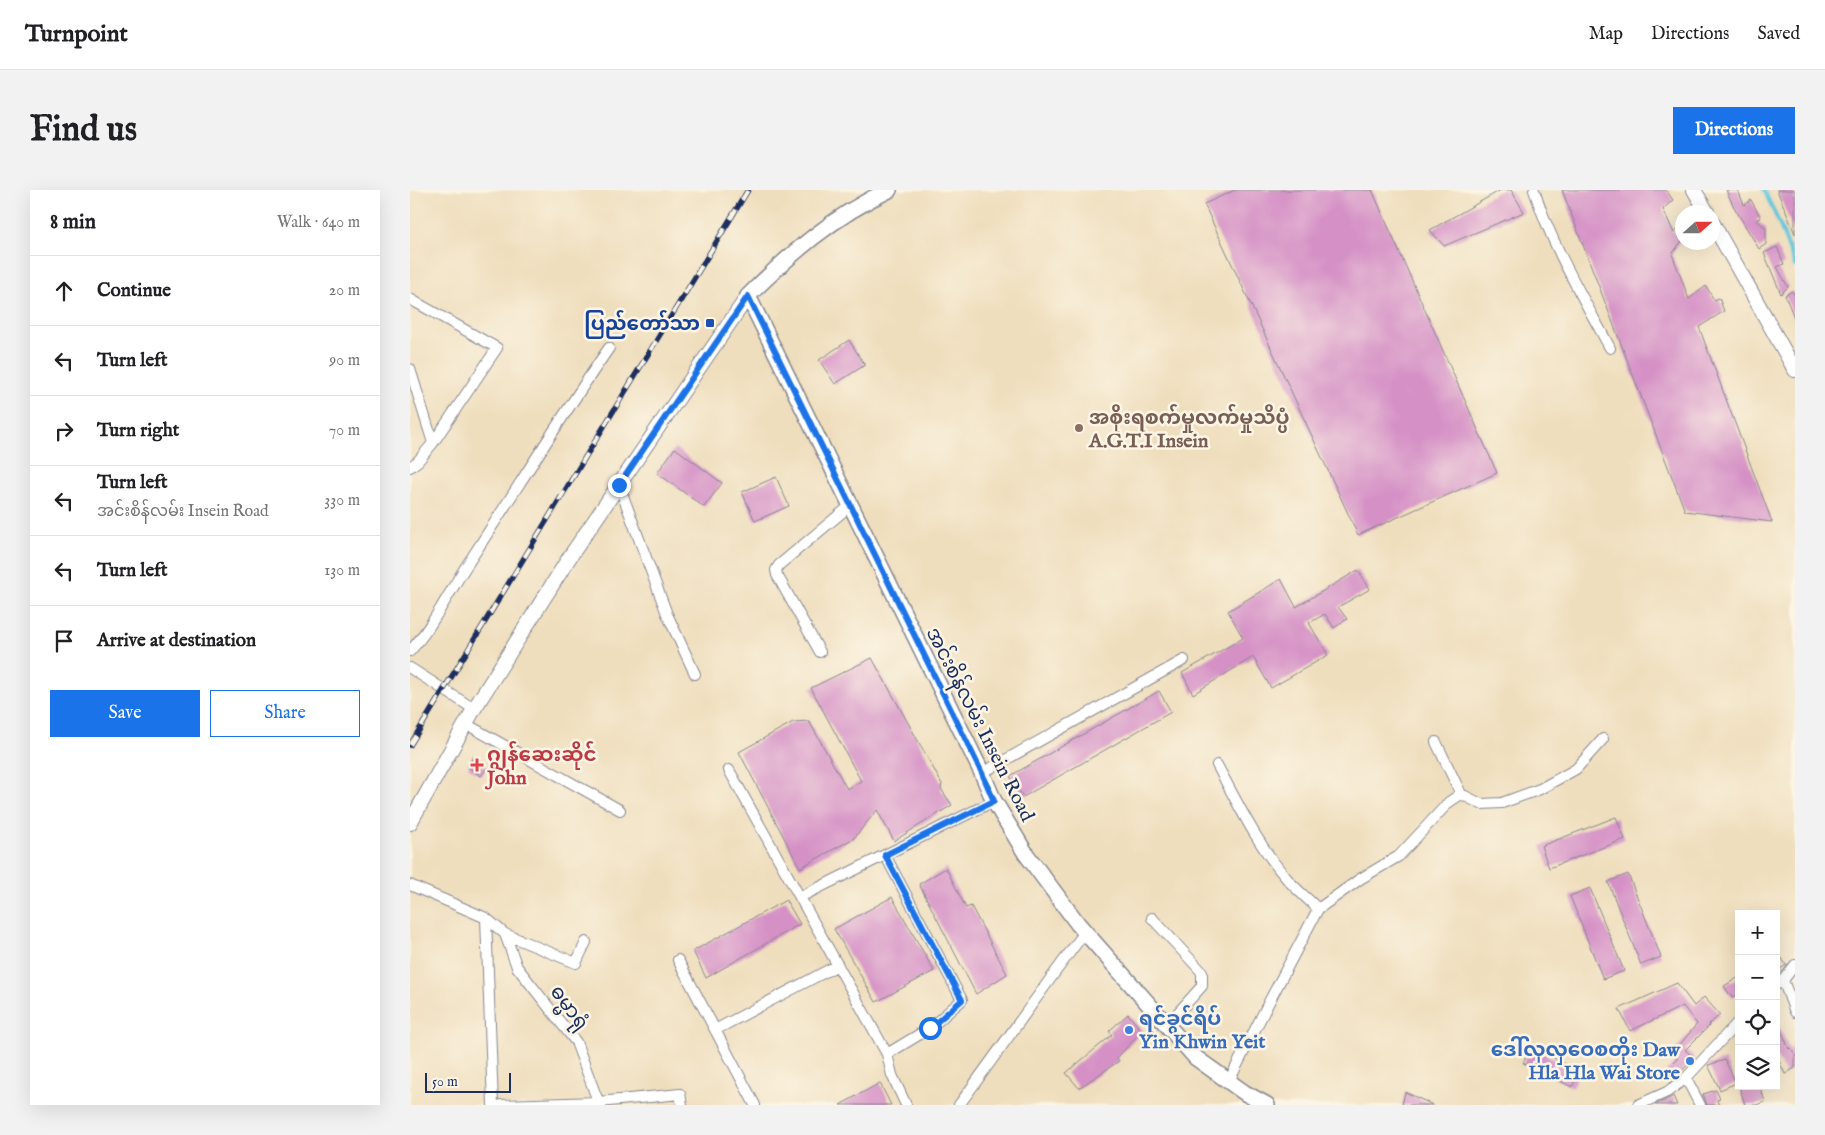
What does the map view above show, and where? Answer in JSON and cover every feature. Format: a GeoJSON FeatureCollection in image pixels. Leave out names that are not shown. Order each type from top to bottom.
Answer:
{"type":"FeatureCollection","features":[{"type":"Feature","properties":{"kind":"main road"},"geometry":{"type":"LineString","coordinates":[[410,823],[474,710],[571,555],[748,296],[805,242],[875,196],[889,190]]}},
{"type":"Feature","properties":{"kind":"main road"},"geometry":{"type":"LineString","coordinates":[[1694,190],[1703,205]]}},
{"type":"Feature","properties":{"kind":"main road"},"geometry":{"type":"LineString","coordinates":[[1720,236],[1795,370]]}},
{"type":"Feature","properties":{"kind":"main road","name":"အင်းစိန်လမ်း Insein Road"},"geometry":{"type":"LineString","coordinates":[[748,296],[994,801],[1026,854],[1085,932],[1196,1058],[1245,1093],[1267,1105]]}},
{"type":"Feature","properties":{"kind":"street"},"geometry":{"type":"LineString","coordinates":[[1534,190],[1543,218],[1559,255],[1610,348]]}},
{"type":"Feature","properties":{"kind":"street"},"geometry":{"type":"LineString","coordinates":[[410,299],[497,348],[433,442],[418,461],[410,467]]}},
{"type":"Feature","properties":{"kind":"street"},"geometry":{"type":"LineString","coordinates":[[410,651],[422,638],[571,402],[609,348]]}},
{"type":"Feature","properties":{"kind":"street"},"geometry":{"type":"LineString","coordinates":[[410,369],[433,442]]}},
{"type":"Feature","properties":{"kind":"street"},"geometry":{"type":"LineString","coordinates":[[619,485],[667,614],[695,674]]}},
{"type":"Feature","properties":{"kind":"street"},"geometry":{"type":"LineString","coordinates":[[820,652],[776,570],[779,565],[850,505]]}},
{"type":"Feature","properties":{"kind":"street"},"geometry":{"type":"LineString","coordinates":[[982,773],[1184,660]]}},
{"type":"Feature","properties":{"kind":"street"},"geometry":{"type":"LineString","coordinates":[[410,668],[474,710]]}},
{"type":"Feature","properties":{"kind":"street"},"geometry":{"type":"LineString","coordinates":[[466,724],[620,810]]}},
{"type":"Feature","properties":{"kind":"street"},"geometry":{"type":"LineString","coordinates":[[1436,742],[1460,794],[1481,804],[1502,803],[1540,789],[1576,769],[1603,739]]}},
{"type":"Feature","properties":{"kind":"street"},"geometry":{"type":"LineString","coordinates":[[1217,765],[1249,826],[1270,857],[1287,879],[1318,909]]}},
{"type":"Feature","properties":{"kind":"street"},"geometry":{"type":"LineString","coordinates":[[729,770],[887,1054],[892,1075],[906,1105]]}},
{"type":"Feature","properties":{"kind":"street"},"geometry":{"type":"LineString","coordinates":[[1229,1081],[1318,909],[1360,879],[1399,856],[1449,802],[1460,794]]}},
{"type":"Feature","properties":{"kind":"street"},"geometry":{"type":"LineString","coordinates":[[800,897],[994,801]]}},
{"type":"Feature","properties":{"kind":"street"},"geometry":{"type":"LineString","coordinates":[[885,855],[962,1000],[930,1028],[887,1054]]}},
{"type":"Feature","properties":{"kind":"street"},"geometry":{"type":"LineString","coordinates":[[410,885],[486,918],[505,934],[576,963],[586,942]]}},
{"type":"Feature","properties":{"kind":"street"},"geometry":{"type":"LineString","coordinates":[[486,918],[493,1105]]}},
{"type":"Feature","properties":{"kind":"street"},"geometry":{"type":"LineString","coordinates":[[1152,918],[1202,972],[1202,986],[1168,1025]]}},
{"type":"Feature","properties":{"kind":"street"},"geometry":{"type":"LineString","coordinates":[[959,1105],[996,1056],[1035,997],[1085,932]]}},
{"type":"Feature","properties":{"kind":"street","name":"ဓမ္မာရုံ"},"geometry":{"type":"LineString","coordinates":[[505,934],[517,967],[576,1042],[600,1103]]}},
{"type":"Feature","properties":{"kind":"street"},"geometry":{"type":"LineString","coordinates":[[678,960],[755,1105]]}},
{"type":"Feature","properties":{"kind":"street"},"geometry":{"type":"LineString","coordinates":[[715,1030],[838,965]]}},
{"type":"Feature","properties":{"kind":"street"},"geometry":{"type":"LineString","coordinates":[[1780,982],[1795,965]]}},
{"type":"Feature","properties":{"kind":"street"},"geometry":{"type":"LineString","coordinates":[[1780,985],[1795,1012]]}},
{"type":"Feature","properties":{"kind":"street"},"geometry":{"type":"LineString","coordinates":[[1638,1105],[1667,1092],[1686,1078],[1735,1025]]}},
{"type":"Feature","properties":{"kind":"street"},"geometry":{"type":"LineString","coordinates":[[1686,1078],[1700,1105]]}},
{"type":"Feature","properties":{"kind":"street"},"geometry":{"type":"LineString","coordinates":[[501,1105],[600,1103],[680,1094],[682,1105]]}},
{"type":"Feature","properties":{"kind":"building"},"geometry":{"type":"Polygon","coordinates":[[[1235,190],[1372,190],[1497,473],[1358,535],[1204,204],[1235,190]]]}},
{"type":"Feature","properties":{"kind":"building"},"geometry":{"type":"Polygon","coordinates":[[[1501,190],[1511,190],[1524,212],[1444,246],[1430,230],[1501,190]]]}},
{"type":"Feature","properties":{"kind":"building"},"geometry":{"type":"Polygon","coordinates":[[[1562,190],[1666,190],[1673,200],[1663,209],[1675,232],[1675,250],[1672,254],[1689,299],[1706,286],[1714,300],[1719,298],[1724,311],[1699,327],[1772,522],[1685,511],[1562,190]]]}},
{"type":"Feature","properties":{"kind":"building"},"geometry":{"type":"Polygon","coordinates":[[[1726,190],[1738,190],[1744,205],[1751,200],[1761,218],[1756,220],[1766,228],[1766,244],[1759,249],[1734,207],[1726,190]]]}},
{"type":"Feature","properties":{"kind":"building"},"geometry":{"type":"Polygon","coordinates":[[[1777,190],[1795,190],[1795,234],[1777,190]]]}},
{"type":"Feature","properties":{"kind":"building"},"geometry":{"type":"Polygon","coordinates":[[[1777,247],[1784,264],[1777,267],[1788,287],[1781,294],[1764,253],[1777,247]]]}},
{"type":"Feature","properties":{"kind":"building"},"geometry":{"type":"Polygon","coordinates":[[[1792,291],[1795,296],[1795,320],[1785,295],[1792,291]]]}},
{"type":"Feature","properties":{"kind":"building"},"geometry":{"type":"Polygon","coordinates":[[[849,340],[865,365],[835,384],[819,360],[849,340]]]}},
{"type":"Feature","properties":{"kind":"building"},"geometry":{"type":"Polygon","coordinates":[[[675,448],[722,483],[704,507],[657,473],[675,448]]]}},
{"type":"Feature","properties":{"kind":"building"},"geometry":{"type":"Polygon","coordinates":[[[776,477],[789,506],[755,521],[742,492],[776,477]]]}},
{"type":"Feature","properties":{"kind":"building"},"geometry":{"type":"Polygon","coordinates":[[[1358,570],[1370,589],[1338,607],[1347,619],[1334,628],[1325,614],[1309,623],[1328,655],[1271,688],[1253,657],[1193,694],[1182,673],[1243,638],[1228,611],[1281,579],[1296,607],[1358,570]]]}},
{"type":"Feature","properties":{"kind":"building"},"geometry":{"type":"Polygon","coordinates":[[[872,658],[942,784],[941,789],[952,805],[894,841],[877,810],[854,838],[800,868],[739,752],[793,722],[809,721],[847,789],[861,781],[811,688],[872,658]]]}},
{"type":"Feature","properties":{"kind":"building"},"geometry":{"type":"Polygon","coordinates":[[[1159,691],[1171,712],[1023,797],[1010,776],[1159,691]]]}},
{"type":"Feature","properties":{"kind":"building"},"geometry":{"type":"Polygon","coordinates":[[[473,756],[487,768],[481,776],[468,767],[473,756]]]}},
{"type":"Feature","properties":{"kind":"building"},"geometry":{"type":"Polygon","coordinates":[[[1616,817],[1625,839],[1549,868],[1541,846],[1616,817]]]}},
{"type":"Feature","properties":{"kind":"building"},"geometry":{"type":"Polygon","coordinates":[[[946,868],[966,908],[971,906],[1007,974],[976,994],[919,884],[946,868]]]}},
{"type":"Feature","properties":{"kind":"building"},"geometry":{"type":"Polygon","coordinates":[[[1628,874],[1661,957],[1641,965],[1608,882],[1628,874]]]}},
{"type":"Feature","properties":{"kind":"building"},"geometry":{"type":"Polygon","coordinates":[[[1590,888],[1624,971],[1603,979],[1570,896],[1590,888]]]}},
{"type":"Feature","properties":{"kind":"building"},"geometry":{"type":"Polygon","coordinates":[[[892,897],[934,971],[876,1002],[834,929],[892,897]]]}},
{"type":"Feature","properties":{"kind":"building"},"geometry":{"type":"Polygon","coordinates":[[[786,900],[800,924],[706,978],[693,951],[786,900]]]}},
{"type":"Feature","properties":{"kind":"building"},"geometry":{"type":"Polygon","coordinates":[[[1780,955],[1786,965],[1780,969],[1780,955]]]}},
{"type":"Feature","properties":{"kind":"building"},"geometry":{"type":"Polygon","coordinates":[[[1735,979],[1735,996],[1732,998],[1724,986],[1735,979]]]}},
{"type":"Feature","properties":{"kind":"building"},"geometry":{"type":"Polygon","coordinates":[[[1677,983],[1694,1006],[1704,997],[1720,1015],[1685,1050],[1695,1058],[1673,1079],[1666,1071],[1678,1059],[1672,1054],[1697,1024],[1683,1006],[1630,1031],[1619,1009],[1677,983]]]}},
{"type":"Feature","properties":{"kind":"building"},"geometry":{"type":"Polygon","coordinates":[[[1128,1014],[1142,1031],[1117,1058],[1119,1061],[1079,1088],[1066,1073],[1112,1035],[1109,1031],[1128,1014]]]}},
{"type":"Feature","properties":{"kind":"building"},"geometry":{"type":"Polygon","coordinates":[[[1780,1028],[1789,1049],[1791,1048],[1795,1055],[1795,1068],[1785,1074],[1780,1063],[1780,1028]]]}},
{"type":"Feature","properties":{"kind":"building"},"geometry":{"type":"Polygon","coordinates":[[[1531,1047],[1580,1071],[1572,1087],[1523,1063],[1531,1047]]]}},
{"type":"Feature","properties":{"kind":"building"},"geometry":{"type":"Polygon","coordinates":[[[1725,1060],[1735,1083],[1720,1090],[1708,1065],[1725,1060]]]}},
{"type":"Feature","properties":{"kind":"building"},"geometry":{"type":"Polygon","coordinates":[[[880,1083],[891,1105],[840,1105],[880,1083]]]}},
{"type":"Feature","properties":{"kind":"building"},"geometry":{"type":"Polygon","coordinates":[[[1716,1090],[1720,1099],[1717,1100],[1719,1105],[1707,1105],[1703,1094],[1716,1090]]]}},
{"type":"Feature","properties":{"kind":"building"},"geometry":{"type":"Polygon","coordinates":[[[1740,1090],[1761,1090],[1765,1102],[1756,1105],[1745,1105],[1740,1090]]]}},
{"type":"Feature","properties":{"kind":"building"},"geometry":{"type":"Polygon","coordinates":[[[1405,1092],[1433,1105],[1402,1105],[1405,1092]]]}},
{"type":"Feature","properties":{"kind":"building"},"geometry":{"type":"Polygon","coordinates":[[[1673,1096],[1677,1105],[1655,1105],[1670,1098],[1673,1096]]]}},
{"type":"Feature","properties":{"kind":"waterway"},"geometry":{"type":"LineString","coordinates":[[1764,190],[1780,225],[1795,266]]}},
{"type":"Feature","properties":{"kind":"railway"},"geometry":{"type":"LineString","coordinates":[[410,745],[748,190]]}},
{"type":"Feature","properties":{"kind":"place","name":"ပြည်တော်သာ"},"geometry":{"type":"Point","coordinates":[710,323]}},
{"type":"Feature","properties":{"kind":"place","name":"အစိုးရစက်မှုလက်မှုသိပ္ပံ A.G.T.I Insein"},"geometry":{"type":"Point","coordinates":[1079,428]}},
{"type":"Feature","properties":{"kind":"place","name":"ဂျွန်ဆေးဆိုင် John"},"geometry":{"type":"Point","coordinates":[477,765]}},
{"type":"Feature","properties":{"kind":"place","name":"ရင်ခွင်ရိပ် Yin Khwin Yeit"},"geometry":{"type":"Point","coordinates":[1129,1030]}},
{"type":"Feature","properties":{"kind":"place","name":"ဒေါ်လှလှဝေစတိုး Daw Hla Hla Wai Store"},"geometry":{"type":"Point","coordinates":[1690,1061]}},
{"type":"Feature","properties":{"kind":"route"},"geometry":{"type":"LineString","coordinates":[[619,485],[748,296],[994,801],[885,855],[962,1000],[930,1028]]}}]}
